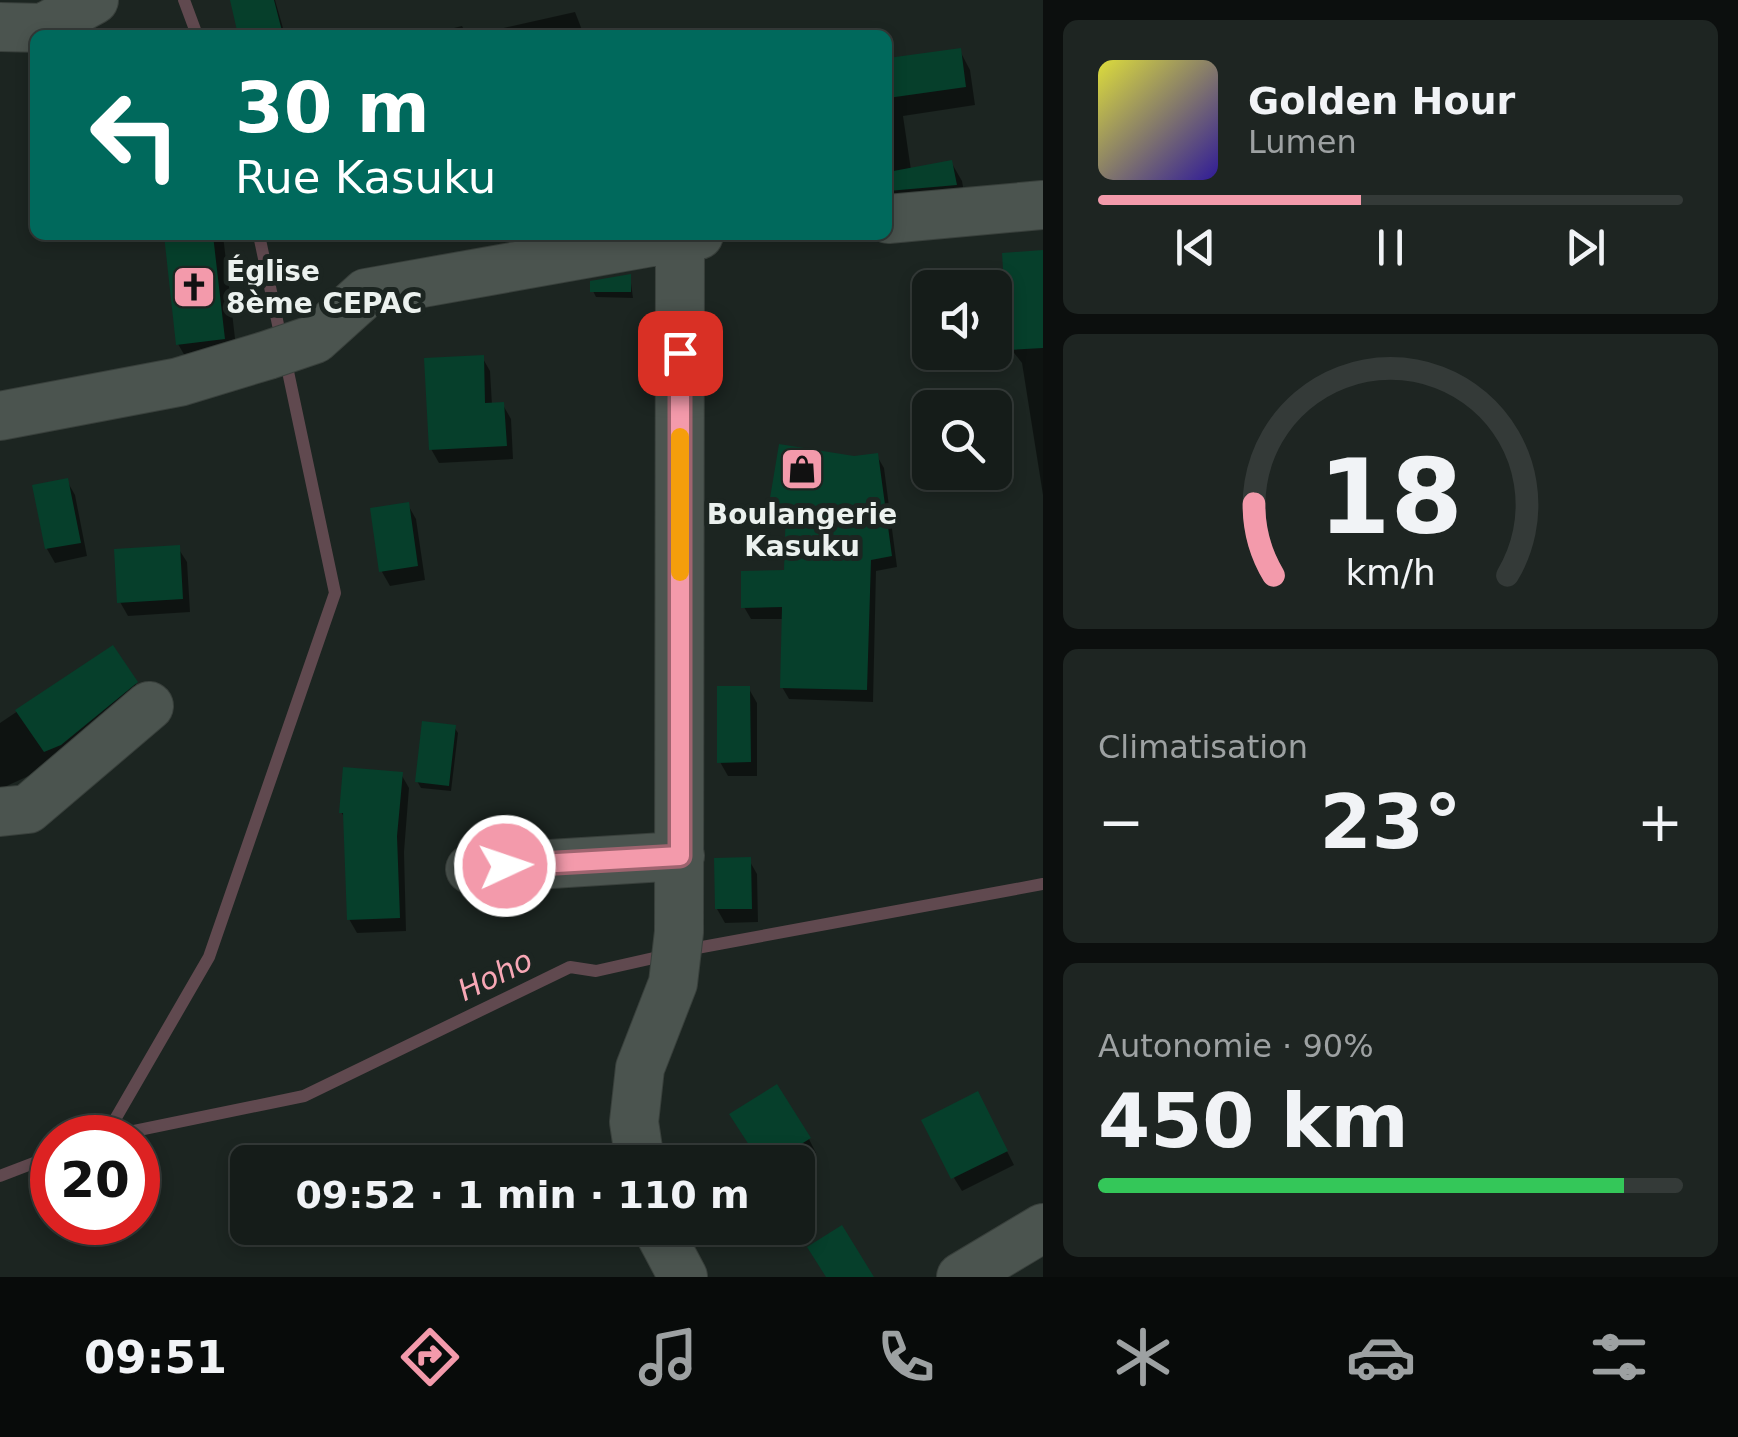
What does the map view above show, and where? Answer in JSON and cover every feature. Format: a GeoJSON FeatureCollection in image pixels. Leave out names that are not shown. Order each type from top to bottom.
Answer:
{"type":"FeatureCollection","features":[{"type":"Feature","properties":{"kind":"street"},"geometry":{"type":"LineString","coordinates":[[0,27],[42,28],[94,0]]}},
{"type":"Feature","properties":{"kind":"street"},"geometry":{"type":"LineString","coordinates":[[892,219],[1043,205]]}},
{"type":"Feature","properties":{"kind":"street"},"geometry":{"type":"LineString","coordinates":[[0,416],[179,382],[268,356],[315,339],[366,293],[667,240]]}},
{"type":"Feature","properties":{"kind":"street"},"geometry":{"type":"LineString","coordinates":[[637,1145],[634,1122],[640,1068],[673,983],[679,932],[690,240]]}},
{"type":"Feature","properties":{"kind":"street"},"geometry":{"type":"LineString","coordinates":[[0,812],[28,809],[149,706]]}},
{"type":"Feature","properties":{"kind":"street"},"geometry":{"type":"LineString","coordinates":[[470,868],[680,856]]}},
{"type":"Feature","properties":{"kind":"street"},"geometry":{"type":"LineString","coordinates":[[961,1277],[1043,1228]]}},
{"type":"Feature","properties":{"kind":"street"},"geometry":{"type":"LineString","coordinates":[[666,1245],[683,1277]]}},
{"type":"Feature","properties":{"kind":"building"},"geometry":{"type":"Polygon","coordinates":[[[230,0],[274,0],[282,30],[237,30],[230,0]]]}},
{"type":"Feature","properties":{"kind":"building"},"geometry":{"type":"Polygon","coordinates":[[[961,48],[966,87],[892,97],[892,57],[961,48]]]}},
{"type":"Feature","properties":{"kind":"building"},"geometry":{"type":"Polygon","coordinates":[[[952,160],[957,185],[892,191],[892,171],[952,160]]]}},
{"type":"Feature","properties":{"kind":"building","name":"Église 8ème CEPAC"},"geometry":{"type":"Polygon","coordinates":[[[165,240],[214,240],[225,339],[176,345],[165,240]]]}},
{"type":"Feature","properties":{"kind":"building"},"geometry":{"type":"Polygon","coordinates":[[[1043,250],[1043,348],[1012,350],[1012,270],[1003,270],[1002,253],[1043,250]]]}},
{"type":"Feature","properties":{"kind":"building"},"geometry":{"type":"Polygon","coordinates":[[[631,274],[631,292],[590,292],[590,281],[631,274]]]}},
{"type":"Feature","properties":{"kind":"building"},"geometry":{"type":"Polygon","coordinates":[[[484,355],[485,403],[504,402],[507,446],[429,450],[424,358],[484,355]]]}},
{"type":"Feature","properties":{"kind":"building"},"geometry":{"type":"Polygon","coordinates":[[[779,444],[854,456],[878,453],[892,556],[871,560],[867,690],[780,688],[782,607],[741,608],[741,571],[784,570],[786,505],[769,504],[779,444]]]}},
{"type":"Feature","properties":{"kind":"building"},"geometry":{"type":"Polygon","coordinates":[[[68,478],[81,543],[45,549],[32,485],[68,478]]]}},
{"type":"Feature","properties":{"kind":"building"},"geometry":{"type":"Polygon","coordinates":[[[409,502],[418,566],[379,572],[370,508],[409,502]]]}},
{"type":"Feature","properties":{"kind":"building"},"geometry":{"type":"Polygon","coordinates":[[[180,545],[183,599],[117,603],[114,549],[180,545]]]}},
{"type":"Feature","properties":{"kind":"building"},"geometry":{"type":"Polygon","coordinates":[[[113,645],[138,682],[61,745],[44,752],[15,710],[113,645]]]}},
{"type":"Feature","properties":{"kind":"building"},"geometry":{"type":"Polygon","coordinates":[[[717,686],[750,686],[751,762],[717,763],[717,686]]]}},
{"type":"Feature","properties":{"kind":"building"},"geometry":{"type":"Polygon","coordinates":[[[422,721],[456,725],[449,786],[415,782],[422,721]]]}},
{"type":"Feature","properties":{"kind":"building"},"geometry":{"type":"Polygon","coordinates":[[[343,767],[403,772],[397,836],[400,918],[347,920],[343,813],[339,813],[343,767]]]}},
{"type":"Feature","properties":{"kind":"building"},"geometry":{"type":"Polygon","coordinates":[[[751,857],[752,909],[715,909],[714,858],[751,857]]]}},
{"type":"Feature","properties":{"kind":"building"},"geometry":{"type":"Polygon","coordinates":[[[777,1084],[811,1138],[800,1145],[749,1145],[729,1114],[777,1084]]]}},
{"type":"Feature","properties":{"kind":"building"},"geometry":{"type":"Polygon","coordinates":[[[978,1091],[1008,1151],[951,1179],[921,1120],[978,1091]]]}},
{"type":"Feature","properties":{"kind":"building"},"geometry":{"type":"Polygon","coordinates":[[[842,1225],[874,1277],[826,1277],[807,1247],[842,1225]]]}},
{"type":"Feature","properties":{"kind":"waterway"},"geometry":{"type":"LineString","coordinates":[[184,0],[195,30]]}},
{"type":"Feature","properties":{"kind":"waterway"},"geometry":{"type":"LineString","coordinates":[[118,1115],[209,957],[335,593],[260,240]]}},
{"type":"Feature","properties":{"kind":"waterway","name":"Hoho"},"geometry":{"type":"LineString","coordinates":[[686,950],[1043,884]]}},
{"type":"Feature","properties":{"kind":"waterway","name":"Hoho"},"geometry":{"type":"LineString","coordinates":[[160,1126],[304,1096],[570,967],[596,971],[667,955]]}},
{"type":"Feature","properties":{"kind":"waterway","name":"Hoho"},"geometry":{"type":"LineString","coordinates":[[0,1176],[30,1164]]}},
{"type":"Feature","properties":{"kind":"slow traffic"},"geometry":{"type":"LineString","coordinates":[[680,437],[680,572]]}},
{"type":"Feature","properties":{"kind":"place","name":"Église 8ème CEPAC"},"geometry":{"type":"Point","coordinates":[194,287]}},
{"type":"Feature","properties":{"kind":"place","name":"Boulangerie Kasuku"},"geometry":{"type":"Point","coordinates":[802,469]}},
{"type":"Feature","properties":{"kind":"route"},"geometry":{"type":"LineString","coordinates":[[505,866],[680,856],[680,353]]}}]}
